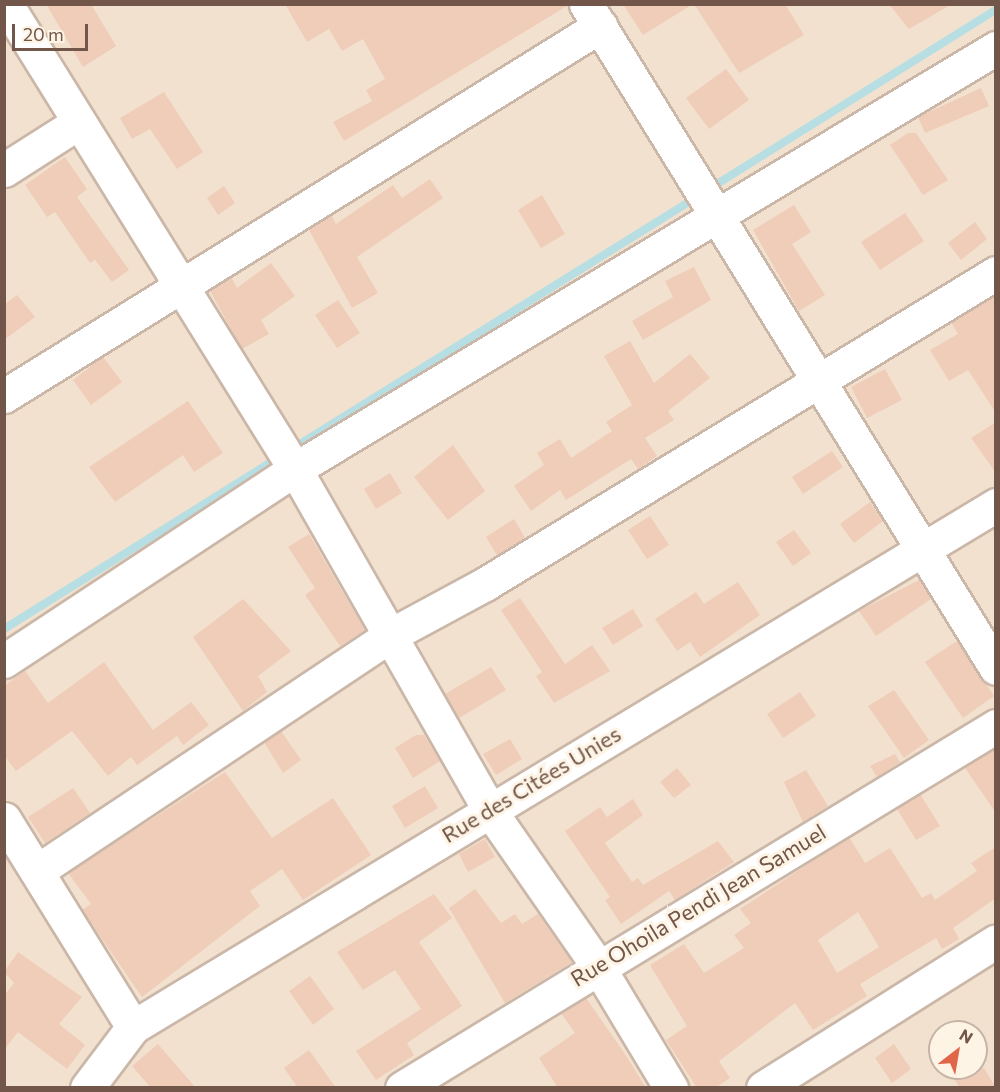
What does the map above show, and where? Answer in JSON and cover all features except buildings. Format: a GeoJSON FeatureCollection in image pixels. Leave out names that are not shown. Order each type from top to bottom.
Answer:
{"type":"FeatureCollection","features":[{"type":"Feature","properties":{"kind":"street"},"geometry":{"type":"LineString","coordinates":[[6,4],[288,458],[488,808],[597,965],[671,1088]]}},
{"type":"Feature","properties":{"kind":"street"},"geometry":{"type":"LineString","coordinates":[[4,396],[593,15],[687,174],[823,381],[996,668]]}},
{"type":"Feature","properties":{"kind":"street"},"geometry":{"type":"LineString","coordinates":[[4,661],[288,458],[996,48]]}},
{"type":"Feature","properties":{"kind":"street"},"geometry":{"type":"LineString","coordinates":[[4,170],[80,122]]}},
{"type":"Feature","properties":{"kind":"street"},"geometry":{"type":"LineString","coordinates":[[37,871],[389,636],[823,381],[996,273]]}},
{"type":"Feature","properties":{"kind":"street","name":"Rue des Citées Unies"},"geometry":{"type":"LineString","coordinates":[[87,1088],[133,1027],[488,808],[924,551],[996,505]]}},
{"type":"Feature","properties":{"kind":"street","name":"Rue Ohoila Pendi Jean Samuel"},"geometry":{"type":"LineString","coordinates":[[402,1088],[597,965],[996,726]]}},
{"type":"Feature","properties":{"kind":"street"},"geometry":{"type":"LineString","coordinates":[[4,819],[133,1027]]}},
{"type":"Feature","properties":{"kind":"street"},"geometry":{"type":"LineString","coordinates":[[763,1088],[996,941]]}},
{"type":"Feature","properties":{"kind":"shaded area"},"geometry":{"type":"Polygon","coordinates":[[[5,5],[995,5],[995,1087],[5,1088],[5,5]]]}},
{"type":"Feature","properties":{"kind":"waterway"},"geometry":{"type":"LineString","coordinates":[[709,189],[996,10]]}},
{"type":"Feature","properties":{"kind":"waterway"},"geometry":{"type":"LineString","coordinates":[[292,449],[697,197]]}},
{"type":"Feature","properties":{"kind":"waterway"},"geometry":{"type":"LineString","coordinates":[[4,629],[279,457]]}}]}
